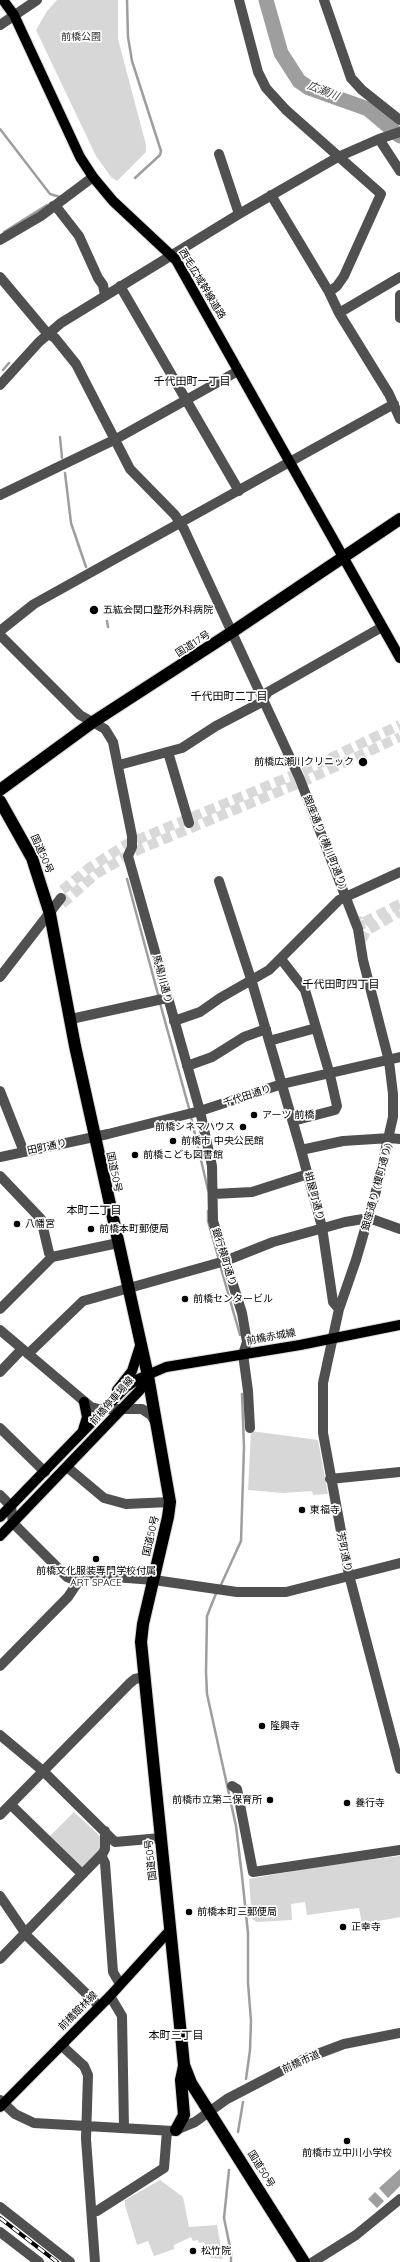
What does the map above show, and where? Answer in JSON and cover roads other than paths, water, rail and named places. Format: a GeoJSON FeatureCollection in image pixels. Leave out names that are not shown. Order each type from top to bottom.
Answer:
{"type":"FeatureCollection","features":[{"type":"Feature","properties":{"kind":"highway","name":"国道17号"},"geometry":{"type":"LineString","coordinates":[[0,790],[93,722],[344,558],[400,519]]}},
{"type":"Feature","properties":{"kind":"highway","name":"国道50号"},"geometry":{"type":"LineString","coordinates":[[0,801],[32,858],[50,914],[95,1137],[140,1346],[148,1376],[170,1502],[142,1634],[144,1677],[184,2065],[191,2083],[304,2262]]}},
{"type":"Feature","properties":{"kind":"highway"},"geometry":{"type":"LineString","coordinates":[[171,2130],[184,2115],[181,2080],[184,2065]]}},
{"type":"Feature","properties":{"kind":"main road","name":"西毛広域幹線道路"},"geometry":{"type":"LineString","coordinates":[[3,0],[14,15],[74,146],[93,177],[117,205],[172,255],[400,658]]}},
{"type":"Feature","properties":{"kind":"main road","name":"西毛広域幹線道路"},"geometry":{"type":"LineString","coordinates":[[13,0],[14,15]]}},
{"type":"Feature","properties":{"kind":"main road","name":"前橋赤城線"},"geometry":{"type":"LineString","coordinates":[[148,1376],[166,1368],[333,1337],[399,1327]]}},
{"type":"Feature","properties":{"kind":"main road"},"geometry":{"type":"LineString","coordinates":[[104,1428],[102,1412],[132,1371],[140,1346]]}},
{"type":"Feature","properties":{"kind":"main road","name":"前橋停車場線"},"geometry":{"type":"LineString","coordinates":[[0,1536],[140,1390],[148,1376]]}},
{"type":"Feature","properties":{"kind":"main road","name":"前橋停車場線"},"geometry":{"type":"LineString","coordinates":[[0,1517],[125,1388],[138,1379],[148,1376]]}},
{"type":"Feature","properties":{"kind":"main road"},"geometry":{"type":"LineString","coordinates":[[79,1437],[87,1421],[86,1403]]}},
{"type":"Feature","properties":{"kind":"main road","name":"前橋館林線"},"geometry":{"type":"LineString","coordinates":[[1,2104],[110,1996],[171,1929]]}},
{"type":"Feature","properties":{"kind":"street"},"geometry":{"type":"LineString","coordinates":[[0,25],[37,0]]}},
{"type":"Feature","properties":{"kind":"street"},"geometry":{"type":"LineString","coordinates":[[239,0],[262,80],[280,105],[381,194],[344,276],[337,286],[329,292]]}},
{"type":"Feature","properties":{"kind":"street"},"geometry":{"type":"LineString","coordinates":[[324,0],[351,78],[362,90],[400,120]]}},
{"type":"Feature","properties":{"kind":"street"},"geometry":{"type":"LineString","coordinates":[[0,385],[47,333],[105,295],[271,195],[338,157],[384,137],[400,132]]}},
{"type":"Feature","properties":{"kind":"street"},"geometry":{"type":"LineString","coordinates":[[384,137],[400,171]]}},
{"type":"Feature","properties":{"kind":"street"},"geometry":{"type":"LineString","coordinates":[[219,154],[239,214]]}},
{"type":"Feature","properties":{"kind":"street"},"geometry":{"type":"LineString","coordinates":[[0,240],[53,206],[93,177]]}},
{"type":"Feature","properties":{"kind":"street"},"geometry":{"type":"LineString","coordinates":[[271,195],[329,292],[339,313],[394,404],[400,419]]}},
{"type":"Feature","properties":{"kind":"street"},"geometry":{"type":"LineString","coordinates":[[53,206],[58,209],[79,236],[103,286],[105,295]]}},
{"type":"Feature","properties":{"kind":"street","name":"銀座通り (横川町通り)"},"geometry":{"type":"LineString","coordinates":[[0,277],[47,333],[55,338],[76,364],[130,469],[181,523],[299,777],[359,929],[363,960],[388,1061]]}},
{"type":"Feature","properties":{"kind":"street"},"geometry":{"type":"LineString","coordinates":[[339,313],[400,277]]}},
{"type":"Feature","properties":{"kind":"street"},"geometry":{"type":"LineString","coordinates":[[120,286],[239,491]]}},
{"type":"Feature","properties":{"kind":"street"},"geometry":{"type":"LineString","coordinates":[[400,295],[400,318]]}},
{"type":"Feature","properties":{"kind":"street"},"geometry":{"type":"LineString","coordinates":[[0,495],[116,440],[238,371]]}},
{"type":"Feature","properties":{"kind":"street"},"geometry":{"type":"LineString","coordinates":[[0,631],[34,604],[394,404]]}},
{"type":"Feature","properties":{"kind":"street"},"geometry":{"type":"LineString","coordinates":[[119,765],[182,748],[216,726],[252,708],[264,699],[268,692],[382,627]]}},
{"type":"Feature","properties":{"kind":"street","name":"馬場川通り"},"geometry":{"type":"LineString","coordinates":[[0,635],[80,715],[105,729],[112,738],[119,765],[132,836],[132,847],[128,856],[162,999],[174,1022],[200,1111]]}},
{"type":"Feature","properties":{"kind":"street"},"geometry":{"type":"LineString","coordinates":[[168,752],[189,823]]}},
{"type":"Feature","properties":{"kind":"street"},"geometry":{"type":"LineString","coordinates":[[174,1022],[200,1012],[269,970],[339,900],[347,898],[400,872]]}},
{"type":"Feature","properties":{"kind":"street","name":"紺屋町通り"},"geometry":{"type":"LineString","coordinates":[[219,881],[252,979],[308,1174],[322,1227],[333,1302],[339,1309]]}},
{"type":"Feature","properties":{"kind":"street"},"geometry":{"type":"LineString","coordinates":[[0,977],[61,898]]}},
{"type":"Feature","properties":{"kind":"street"},"geometry":{"type":"LineString","coordinates":[[280,959],[305,990],[330,1075],[337,1106],[335,1110],[293,1121]]}},
{"type":"Feature","properties":{"kind":"street"},"geometry":{"type":"LineString","coordinates":[[71,1019],[162,999]]}},
{"type":"Feature","properties":{"kind":"street"},"geometry":{"type":"LineString","coordinates":[[270,1041],[316,1028]]}},
{"type":"Feature","properties":{"kind":"street"},"geometry":{"type":"LineString","coordinates":[[187,1066],[212,1057],[244,1037],[266,1029]]}},
{"type":"Feature","properties":{"kind":"street","name":"千代田通り"},"geometry":{"type":"LineString","coordinates":[[95,1137],[200,1111],[282,1084],[330,1075],[400,1057]]}},
{"type":"Feature","properties":{"kind":"street","name":"銀座通り (榎町通り)"},"geometry":{"type":"LineString","coordinates":[[339,1309],[395,1139],[393,1094],[388,1061]]}},
{"type":"Feature","properties":{"kind":"street"},"geometry":{"type":"LineString","coordinates":[[0,1090],[24,1152]]}},
{"type":"Feature","properties":{"kind":"street","name":"銀行横町通り"},"geometry":{"type":"LineString","coordinates":[[200,1111],[212,1166],[214,1194],[213,1221],[242,1313],[247,1342],[243,1354],[248,1391],[250,1428]]}},
{"type":"Feature","properties":{"kind":"street","name":"田町通り"},"geometry":{"type":"LineString","coordinates":[[0,1157],[95,1137]]}},
{"type":"Feature","properties":{"kind":"street"},"geometry":{"type":"LineString","coordinates":[[301,1150],[343,1141],[395,1139]]}},
{"type":"Feature","properties":{"kind":"street"},"geometry":{"type":"LineString","coordinates":[[214,1194],[252,1192],[308,1174]]}},
{"type":"Feature","properties":{"kind":"street"},"geometry":{"type":"LineString","coordinates":[[0,1176],[40,1219],[49,1253],[52,1257]]}},
{"type":"Feature","properties":{"kind":"street"},"geometry":{"type":"LineString","coordinates":[[0,1372],[83,1301],[225,1261],[273,1242],[322,1227],[369,1218],[400,1230]]}},
{"type":"Feature","properties":{"kind":"street"},"geometry":{"type":"LineString","coordinates":[[0,1309],[52,1257],[118,1243]]}},
{"type":"Feature","properties":{"kind":"street","name":"芳町通り"},"geometry":{"type":"LineString","coordinates":[[339,1309],[323,1390],[323,1433],[330,1480],[349,1576],[400,1769]]}},
{"type":"Feature","properties":{"kind":"street"},"geometry":{"type":"LineString","coordinates":[[0,1330],[86,1403],[102,1412],[123,1408],[142,1409],[151,1415],[156,1423]]}},
{"type":"Feature","properties":{"kind":"street"},"geometry":{"type":"LineString","coordinates":[[0,1428],[45,1472]]}},
{"type":"Feature","properties":{"kind":"street"},"geometry":{"type":"LineString","coordinates":[[67,1467],[104,1498],[126,1504],[170,1502]]}},
{"type":"Feature","properties":{"kind":"street"},"geometry":{"type":"LineString","coordinates":[[330,1480],[400,1472]]}},
{"type":"Feature","properties":{"kind":"street"},"geometry":{"type":"LineString","coordinates":[[0,1495],[11,1506],[13,1523],[67,1577],[75,1580],[88,1575],[154,1580],[213,1590],[264,1593],[286,1592],[400,1562]]}},
{"type":"Feature","properties":{"kind":"street"},"geometry":{"type":"LineString","coordinates":[[0,1666],[68,1597],[80,1579]]}},
{"type":"Feature","properties":{"kind":"street"},"geometry":{"type":"LineString","coordinates":[[0,1815],[130,1683],[135,1679],[144,1677]]}},
{"type":"Feature","properties":{"kind":"street"},"geometry":{"type":"LineString","coordinates":[[0,1735],[43,1771],[115,1842],[161,1838]]}},
{"type":"Feature","properties":{"kind":"street"},"geometry":{"type":"LineString","coordinates":[[232,1786],[237,1789],[253,1872],[400,1850]]}},
{"type":"Feature","properties":{"kind":"street"},"geometry":{"type":"LineString","coordinates":[[11,1805],[82,1874]]}},
{"type":"Feature","properties":{"kind":"street"},"geometry":{"type":"LineString","coordinates":[[0,1959],[101,1855],[105,1849],[105,1831]]}},
{"type":"Feature","properties":{"kind":"street"},"geometry":{"type":"LineString","coordinates":[[101,1855],[105,1863],[113,1972],[120,1984]]}},
{"type":"Feature","properties":{"kind":"street"},"geometry":{"type":"LineString","coordinates":[[0,1896],[26,1932],[99,2006]]}},
{"type":"Feature","properties":{"kind":"street"},"geometry":{"type":"LineString","coordinates":[[110,1996],[122,2016],[124,2128]]}},
{"type":"Feature","properties":{"kind":"street","name":"前橋市道"},"geometry":{"type":"LineString","coordinates":[[171,2130],[210,2112],[227,2099],[304,2059],[344,2044],[400,2033]]}},
{"type":"Feature","properties":{"kind":"street"},"geometry":{"type":"LineString","coordinates":[[61,2045],[84,2066],[87,2072],[86,2127],[95,2262]]}},
{"type":"Feature","properties":{"kind":"street"},"geometry":{"type":"LineString","coordinates":[[1,2104],[21,2118],[34,2123],[86,2127],[171,2130],[164,2168],[97,2211],[92,2212]]}},
{"type":"Feature","properties":{"kind":"street"},"geometry":{"type":"LineString","coordinates":[[313,2262],[356,2235],[396,2202],[400,2213]]}},
{"type":"Feature","properties":{"kind":"street"},"geometry":{"type":"LineString","coordinates":[[0,2207],[70,2262]]}},
{"type":"Feature","properties":{"kind":"street"},"geometry":{"type":"LineString","coordinates":[[0,2232],[39,2262]]}},
{"type":"Feature","properties":{"kind":"waterway"},"geometry":{"type":"LineString","coordinates":[[127,0],[128,37],[132,61],[161,151],[160,155],[135,178]]}},
{"type":"Feature","properties":{"kind":"waterway","name":"広瀬川"},"geometry":{"type":"LineString","coordinates":[[266,0],[281,53],[299,81],[309,88],[368,109],[400,136]]}},
{"type":"Feature","properties":{"kind":"waterway"},"geometry":{"type":"LineString","coordinates":[[0,129],[50,194],[60,197]]}},
{"type":"Feature","properties":{"kind":"waterway"},"geometry":{"type":"LineString","coordinates":[[4,232],[47,205]]}},
{"type":"Feature","properties":{"kind":"waterway"},"geometry":{"type":"LineString","coordinates":[[3,370],[9,363]]}},
{"type":"Feature","properties":{"kind":"waterway"},"geometry":{"type":"LineString","coordinates":[[60,437],[62,458]]}},
{"type":"Feature","properties":{"kind":"waterway"},"geometry":{"type":"LineString","coordinates":[[65,473],[71,523],[86,567]]}},
{"type":"Feature","properties":{"kind":"waterway"},"geometry":{"type":"LineString","coordinates":[[107,621],[108,627]]}},
{"type":"Feature","properties":{"kind":"waterway"},"geometry":{"type":"LineString","coordinates":[[127,879],[159,998]]}},
{"type":"Feature","properties":{"kind":"waterway"},"geometry":{"type":"LineString","coordinates":[[160,1003],[190,1112]]}},
{"type":"Feature","properties":{"kind":"waterway"},"geometry":{"type":"LineString","coordinates":[[191,1117],[208,1190]]}},
{"type":"Feature","properties":{"kind":"waterway"},"geometry":{"type":"LineString","coordinates":[[208,1211],[208,1221],[219,1260]]}},
{"type":"Feature","properties":{"kind":"waterway"},"geometry":{"type":"LineString","coordinates":[[220,1265],[240,1335]]}},
{"type":"Feature","properties":{"kind":"waterway"},"geometry":{"type":"LineString","coordinates":[[220,1587],[241,1541],[244,1447],[242,1394]]}},
{"type":"Feature","properties":{"kind":"waterway"},"geometry":{"type":"LineString","coordinates":[[217,1591],[207,1616],[207,1694],[236,1826],[248,1933],[248,1983],[251,2021],[250,2050],[246,2079]]}},
{"type":"Feature","properties":{"kind":"waterway"},"geometry":{"type":"LineString","coordinates":[[238,2132],[243,2102]]}},
{"type":"Feature","properties":{"kind":"waterway"},"geometry":{"type":"LineString","coordinates":[[229,2170],[224,2218],[231,2252],[231,2262]]}},
{"type":"Feature","properties":{"kind":"tunnel"},"geometry":{"type":"LineString","coordinates":[[62,904],[60,892],[89,868],[127,844],[303,771],[400,725]]}},
{"type":"Feature","properties":{"kind":"tunnel"},"geometry":{"type":"LineString","coordinates":[[62,904],[96,874],[138,850],[307,780],[400,737]]}},
{"type":"Feature","properties":{"kind":"tunnel"},"geometry":{"type":"LineString","coordinates":[[400,904],[362,923],[359,921],[363,938],[366,931],[400,912]]}},
{"type":"Feature","properties":{"kind":"railway"},"geometry":{"type":"LineString","coordinates":[[0,2218],[57,2262]]}},
{"type":"Feature","properties":{"kind":"place","name":"五紘会関口整形外科病院"},"geometry":{"type":"Point","coordinates":[94,610]}},
{"type":"Feature","properties":{"kind":"place","name":"前橋広瀬川クリニック"},"geometry":{"type":"Point","coordinates":[363,762]}},
{"type":"Feature","properties":{"kind":"place","name":"アーツ 前橋"},"geometry":{"type":"Point","coordinates":[254,1115]}},
{"type":"Feature","properties":{"kind":"place","name":"前橋シネマハウス"},"geometry":{"type":"Point","coordinates":[243,1127]}},
{"type":"Feature","properties":{"kind":"place","name":"前橋市 中央公民館"},"geometry":{"type":"Point","coordinates":[173,1141]}},
{"type":"Feature","properties":{"kind":"place","name":"前橋こども図書館"},"geometry":{"type":"Point","coordinates":[135,1155]}},
{"type":"Feature","properties":{"kind":"place","name":"八幡宮"},"geometry":{"type":"Point","coordinates":[17,1224]}},
{"type":"Feature","properties":{"kind":"place","name":"前橋本町郵便局"},"geometry":{"type":"Point","coordinates":[91,1229]}},
{"type":"Feature","properties":{"kind":"place","name":"前橋センタービル"},"geometry":{"type":"Point","coordinates":[185,1299]}},
{"type":"Feature","properties":{"kind":"place","name":"東福寺"},"geometry":{"type":"Point","coordinates":[302,1510]}},
{"type":"Feature","properties":{"kind":"place","name":"前橋文化服装専門学校付属 ART SPACE"},"geometry":{"type":"Point","coordinates":[96,1559]}},
{"type":"Feature","properties":{"kind":"place","name":"隆興寺"},"geometry":{"type":"Point","coordinates":[262,1726]}},
{"type":"Feature","properties":{"kind":"place","name":"前橋市立第二保育所"},"geometry":{"type":"Point","coordinates":[270,1800]}},
{"type":"Feature","properties":{"kind":"place","name":"養行寺"},"geometry":{"type":"Point","coordinates":[347,1803]}},
{"type":"Feature","properties":{"kind":"place","name":"前橋本町三郵便局"},"geometry":{"type":"Point","coordinates":[189,1912]}},
{"type":"Feature","properties":{"kind":"place","name":"正幸寺"},"geometry":{"type":"Point","coordinates":[343,1927]}},
{"type":"Feature","properties":{"kind":"place","name":"前橋市立中川小学校"},"geometry":{"type":"Point","coordinates":[347,2141]}},
{"type":"Feature","properties":{"kind":"place","name":"松竹院"},"geometry":{"type":"Point","coordinates":[193,2251]}},
{"type":"Feature","properties":{"kind":"district","name":"千代田町一丁目"},"geometry":{"type":"Point","coordinates":[192,382]}},
{"type":"Feature","properties":{"kind":"district","name":"千代田町二丁目"},"geometry":{"type":"Point","coordinates":[229,697]}},
{"type":"Feature","properties":{"kind":"district","name":"千代田町四丁目"},"geometry":{"type":"Point","coordinates":[341,985]}},
{"type":"Feature","properties":{"kind":"district","name":"本町二丁目"},"geometry":{"type":"Point","coordinates":[94,1211]}},
{"type":"Feature","properties":{"kind":"district","name":"本町三丁目"},"geometry":{"type":"Point","coordinates":[176,2036]}},
{"type":"Feature","properties":{"kind":"park label","name":"前橋公園"},"geometry":{"type":"Point","coordinates":[81,37]}}]}
